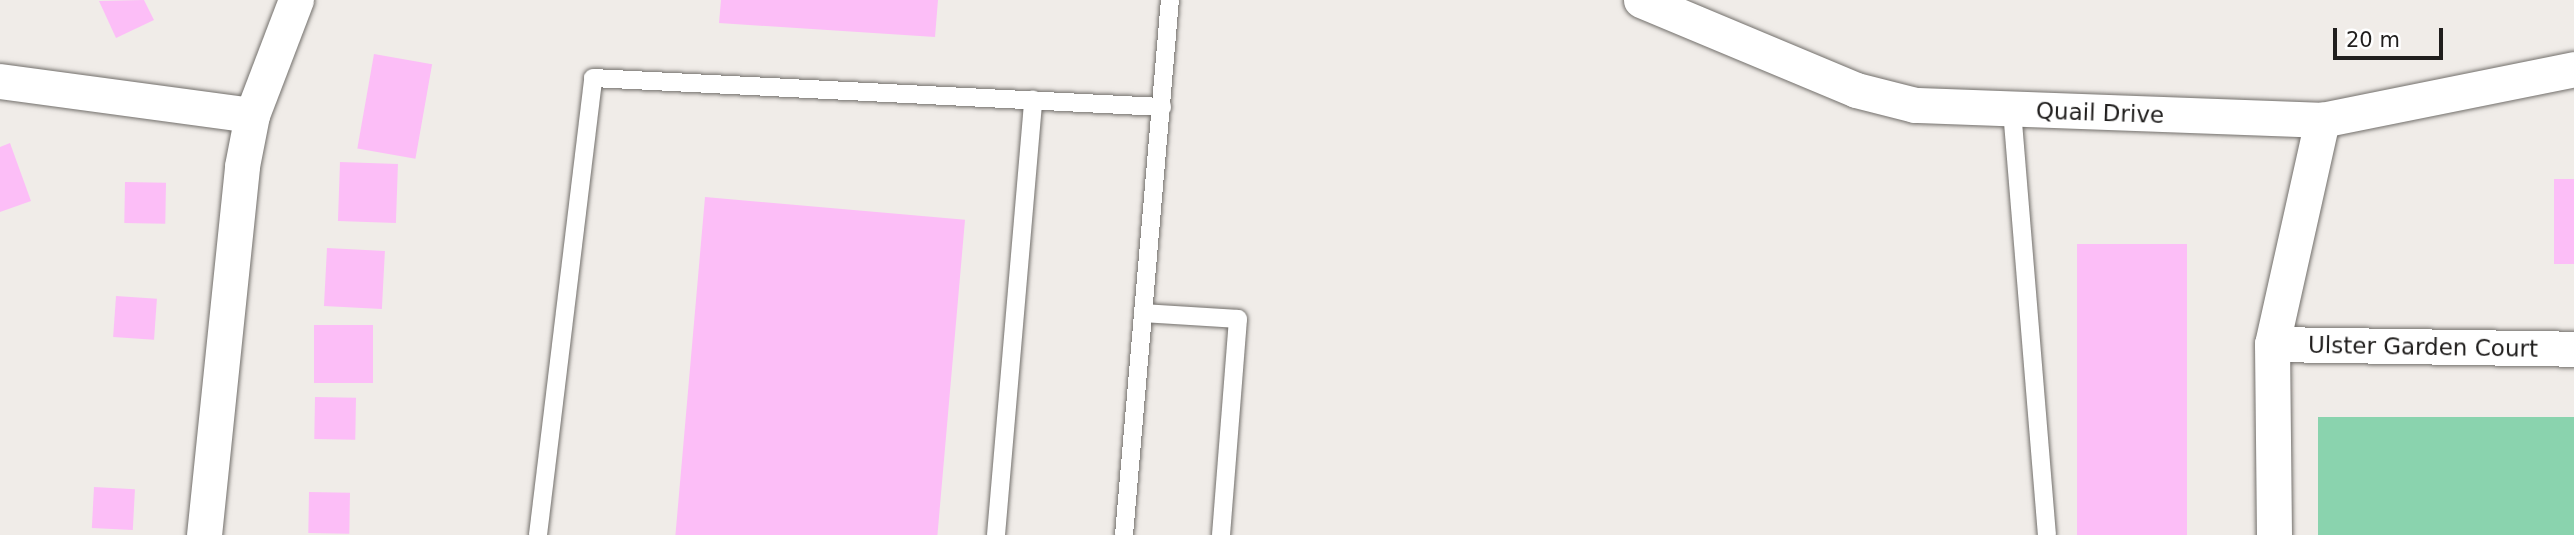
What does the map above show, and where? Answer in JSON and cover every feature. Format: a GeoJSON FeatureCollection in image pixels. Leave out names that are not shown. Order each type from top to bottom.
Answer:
{"type":"FeatureCollection","features":[{"type":"Feature","properties":{"kind":"street"},"geometry":{"type":"LineString","coordinates":[[204,535],[252,116],[296,0]]}},
{"type":"Feature","properties":{"kind":"street","name":"Quail Drive"},"geometry":{"type":"LineString","coordinates":[[1641,0],[1856,90],[1915,104],[2012,110],[2322,120],[2574,69]]}},
{"type":"Feature","properties":{"kind":"street"},"geometry":{"type":"LineString","coordinates":[[0,81],[252,116]]}},
{"type":"Feature","properties":{"kind":"street","name":"Ulster Garden Court"},"geometry":{"type":"LineString","coordinates":[[2274,535],[2272,344],[2322,120]]}},
{"type":"Feature","properties":{"kind":"street","name":"Ulster Garden Court"},"geometry":{"type":"LineString","coordinates":[[2272,344],[2574,349]]}},
{"type":"Feature","properties":{"kind":"lane"},"geometry":{"type":"LineString","coordinates":[[1124,535],[1171,0]]}},
{"type":"Feature","properties":{"kind":"lane"},"geometry":{"type":"LineString","coordinates":[[538,535],[593,78],[1162,107]]}},
{"type":"Feature","properties":{"kind":"lane"},"geometry":{"type":"LineString","coordinates":[[996,535],[1033,100]]}},
{"type":"Feature","properties":{"kind":"lane"},"geometry":{"type":"LineString","coordinates":[[2012,110],[2047,535]]}},
{"type":"Feature","properties":{"kind":"lane"},"geometry":{"type":"LineString","coordinates":[[1143,313],[1238,319],[1221,535]]}},
{"type":"Feature","properties":{"kind":"green space"},"geometry":{"type":"Polygon","coordinates":[[[2318,417],[2574,417],[2574,535],[2318,535],[2318,417]]]}},
{"type":"Feature","properties":{"kind":"building"},"geometry":{"type":"Polygon","coordinates":[[[144,0],[154,20],[116,38],[99,1],[144,0]]]}},
{"type":"Feature","properties":{"kind":"building"},"geometry":{"type":"Polygon","coordinates":[[[721,0],[938,0],[935,37],[719,23],[721,0]]]}},
{"type":"Feature","properties":{"kind":"building"},"geometry":{"type":"Polygon","coordinates":[[[374,54],[432,64],[415,159],[357,149],[374,54]]]}},
{"type":"Feature","properties":{"kind":"building"},"geometry":{"type":"Polygon","coordinates":[[[10,143],[31,201],[0,212],[0,147],[10,143]]]}},
{"type":"Feature","properties":{"kind":"building"},"geometry":{"type":"Polygon","coordinates":[[[340,162],[398,164],[396,223],[338,221],[340,162]]]}},
{"type":"Feature","properties":{"kind":"building"},"geometry":{"type":"Polygon","coordinates":[[[2554,179],[2574,179],[2574,264],[2554,264],[2554,179]]]}},
{"type":"Feature","properties":{"kind":"building"},"geometry":{"type":"Polygon","coordinates":[[[125,182],[166,183],[165,224],[124,223],[125,182]]]}},
{"type":"Feature","properties":{"kind":"building"},"geometry":{"type":"Polygon","coordinates":[[[705,197],[965,220],[937,535],[675,535],[705,197]]]}},
{"type":"Feature","properties":{"kind":"building"},"geometry":{"type":"Polygon","coordinates":[[[2077,244],[2187,244],[2187,535],[2077,535],[2077,244]]]}},
{"type":"Feature","properties":{"kind":"building"},"geometry":{"type":"Polygon","coordinates":[[[327,248],[385,251],[382,309],[324,306],[327,248]]]}},
{"type":"Feature","properties":{"kind":"building"},"geometry":{"type":"Polygon","coordinates":[[[116,296],[157,299],[154,340],[113,337],[116,296]]]}},
{"type":"Feature","properties":{"kind":"building"},"geometry":{"type":"Polygon","coordinates":[[[314,325],[373,325],[373,383],[314,383],[314,325]]]}},
{"type":"Feature","properties":{"kind":"building"},"geometry":{"type":"Polygon","coordinates":[[[315,397],[356,398],[355,440],[314,439],[315,397]]]}},
{"type":"Feature","properties":{"kind":"building"},"geometry":{"type":"Polygon","coordinates":[[[94,487],[135,489],[133,530],[92,528],[94,487]]]}},
{"type":"Feature","properties":{"kind":"building"},"geometry":{"type":"Polygon","coordinates":[[[309,492],[350,493],[349,534],[308,533],[309,492]]]}}]}
